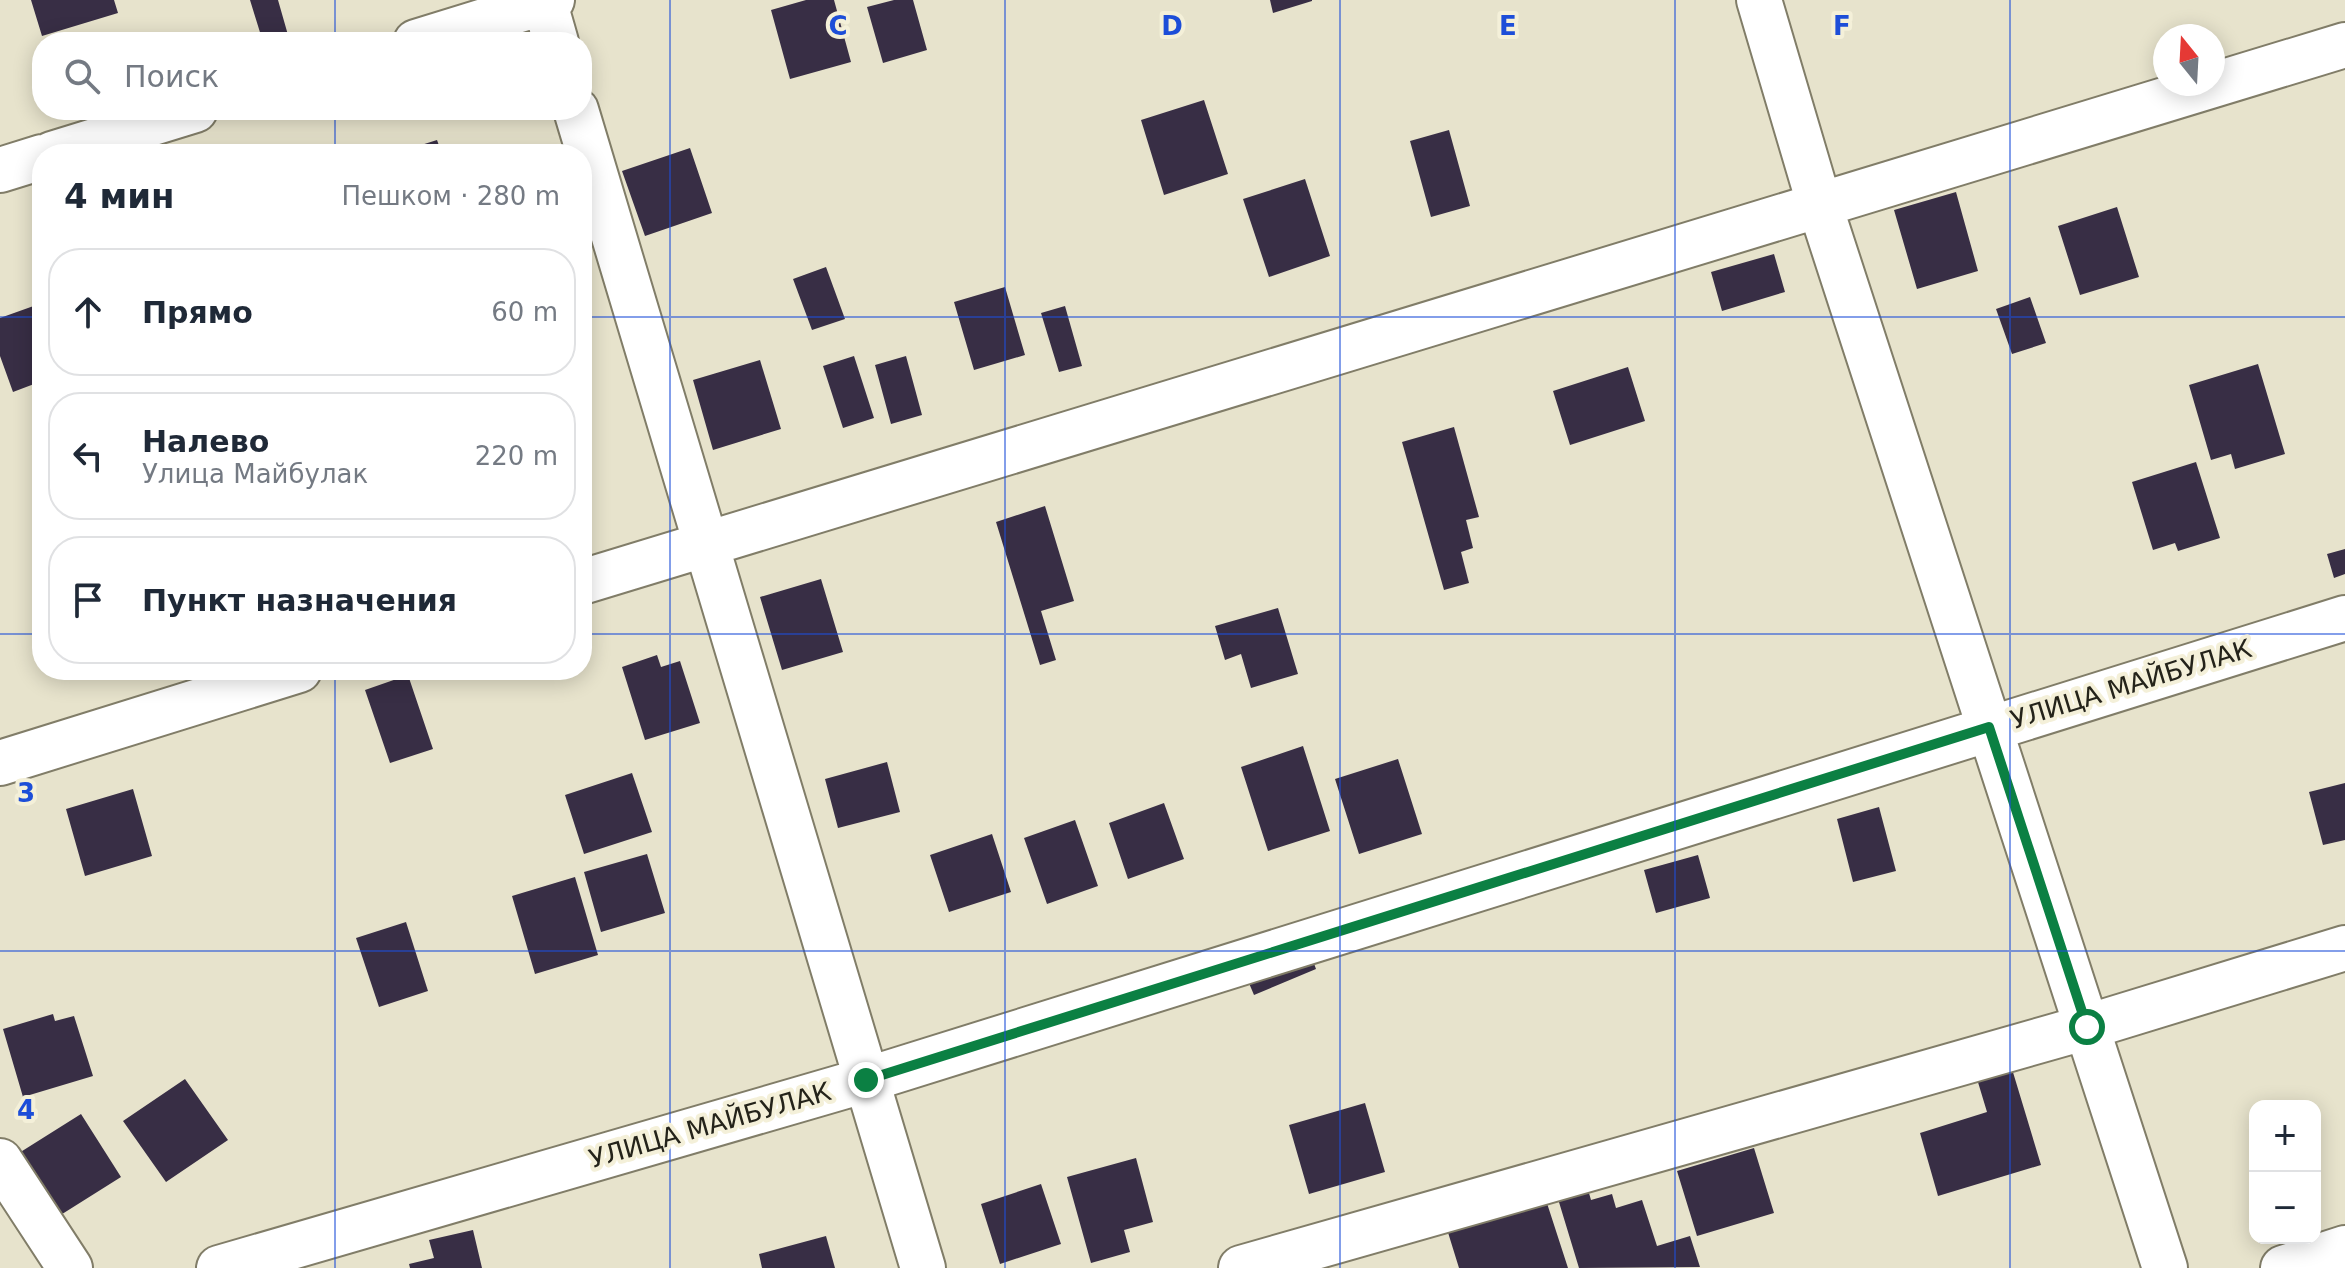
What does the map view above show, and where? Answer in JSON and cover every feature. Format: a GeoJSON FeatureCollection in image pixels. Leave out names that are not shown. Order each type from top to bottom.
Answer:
{"type":"FeatureCollection","features":[{"type":"Feature","properties":{"kind":"street"},"geometry":{"type":"LineString","coordinates":[[1759,0],[1819,203],[2165,1268]]}},
{"type":"Feature","properties":{"kind":"street"},"geometry":{"type":"LineString","coordinates":[[459,32],[549,11]]}},
{"type":"Feature","properties":{"kind":"street"},"geometry":{"type":"LineString","coordinates":[[592,579],[2345,45]]}},
{"type":"Feature","properties":{"kind":"street"},"geometry":{"type":"LineString","coordinates":[[84,144],[162,120]]}},
{"type":"Feature","properties":{"kind":"street"},"geometry":{"type":"LineString","coordinates":[[579,120],[586,144]]}},
{"type":"Feature","properties":{"kind":"street"},"geometry":{"type":"LineString","coordinates":[[0,170],[32,160]]}},
{"type":"Feature","properties":{"kind":"street"},"geometry":{"type":"LineString","coordinates":[[592,164],[923,1268]]}},
{"type":"Feature","properties":{"kind":"street","name":"УЛИЦА МАЙБУЛАК"},"geometry":{"type":"LineString","coordinates":[[219,1268],[866,1080],[2345,618]]}},
{"type":"Feature","properties":{"kind":"street"},"geometry":{"type":"LineString","coordinates":[[0,763],[267,680]]}},
{"type":"Feature","properties":{"kind":"street"},"geometry":{"type":"LineString","coordinates":[[1241,1268],[2087,1027],[2345,948]]}},
{"type":"Feature","properties":{"kind":"street"},"geometry":{"type":"LineString","coordinates":[[0,1161],[70,1268]]}},
{"type":"Feature","properties":{"kind":"street"},"geometry":{"type":"LineString","coordinates":[[2283,1268],[2345,1248]]}},
{"type":"Feature","properties":{"kind":"building"},"geometry":{"type":"Polygon","coordinates":[[[31,0],[114,0],[118,13],[55,32],[41,32],[31,0]]]}},
{"type":"Feature","properties":{"kind":"building"},"geometry":{"type":"Polygon","coordinates":[[[250,0],[278,0],[287,32],[260,32],[250,0]]]}},
{"type":"Feature","properties":{"kind":"building"},"geometry":{"type":"Polygon","coordinates":[[[806,0],[834,0],[851,62],[790,79],[771,10],[806,0]]]}},
{"type":"Feature","properties":{"kind":"building"},"geometry":{"type":"Polygon","coordinates":[[[894,0],[913,0],[927,50],[883,63],[867,7],[894,0]]]}},
{"type":"Feature","properties":{"kind":"building"},"geometry":{"type":"Polygon","coordinates":[[[1270,0],[1312,0],[1312,1],[1273,13],[1270,0]]]}},
{"type":"Feature","properties":{"kind":"building"},"geometry":{"type":"Polygon","coordinates":[[[1204,100],[1228,174],[1164,195],[1141,120],[1204,100]]]}},
{"type":"Feature","properties":{"kind":"building"},"geometry":{"type":"Polygon","coordinates":[[[1449,130],[1470,206],[1431,217],[1410,141],[1449,130]]]}},
{"type":"Feature","properties":{"kind":"building"},"geometry":{"type":"Polygon","coordinates":[[[690,148],[712,213],[645,236],[622,171],[690,148]]]}},
{"type":"Feature","properties":{"kind":"building"},"geometry":{"type":"Polygon","coordinates":[[[1305,179],[1330,256],[1269,277],[1243,199],[1305,179]]]}},
{"type":"Feature","properties":{"kind":"building"},"geometry":{"type":"Polygon","coordinates":[[[1956,192],[1978,271],[1917,289],[1894,210],[1956,192]]]}},
{"type":"Feature","properties":{"kind":"building"},"geometry":{"type":"Polygon","coordinates":[[[2117,207],[2139,277],[2080,295],[2058,226],[2117,207]]]}},
{"type":"Feature","properties":{"kind":"building"},"geometry":{"type":"Polygon","coordinates":[[[1774,254],[1785,292],[1722,311],[1711,272],[1774,254]]]}},
{"type":"Feature","properties":{"kind":"building"},"geometry":{"type":"Polygon","coordinates":[[[826,267],[845,319],[812,330],[793,279],[826,267]]]}},
{"type":"Feature","properties":{"kind":"building"},"geometry":{"type":"Polygon","coordinates":[[[1005,287],[1025,355],[974,370],[954,302],[1005,287]]]}},
{"type":"Feature","properties":{"kind":"building"},"geometry":{"type":"Polygon","coordinates":[[[2030,297],[2046,343],[2012,354],[1996,309],[2030,297]]]}},
{"type":"Feature","properties":{"kind":"building"},"geometry":{"type":"Polygon","coordinates":[[[1065,306],[1082,366],[1059,372],[1041,313],[1065,306]]]}},
{"type":"Feature","properties":{"kind":"building"},"geometry":{"type":"Polygon","coordinates":[[[32,307],[32,385],[13,392],[0,356],[0,318],[32,307]]]}},
{"type":"Feature","properties":{"kind":"building"},"geometry":{"type":"Polygon","coordinates":[[[854,356],[874,418],[843,428],[823,366],[854,356]]]}},
{"type":"Feature","properties":{"kind":"building"},"geometry":{"type":"Polygon","coordinates":[[[906,356],[922,415],[891,424],[875,365],[906,356]]]}},
{"type":"Feature","properties":{"kind":"building"},"geometry":{"type":"Polygon","coordinates":[[[760,360],[781,429],[713,450],[693,380],[760,360]]]}},
{"type":"Feature","properties":{"kind":"building"},"geometry":{"type":"Polygon","coordinates":[[[2258,364],[2285,454],[2235,469],[2231,454],[2211,460],[2189,385],[2258,364]]]}},
{"type":"Feature","properties":{"kind":"building"},"geometry":{"type":"Polygon","coordinates":[[[1628,367],[1645,421],[1570,445],[1553,391],[1628,367]]]}},
{"type":"Feature","properties":{"kind":"building"},"geometry":{"type":"Polygon","coordinates":[[[1454,427],[1479,517],[1466,520],[1473,548],[1461,552],[1469,583],[1444,590],[1402,442],[1454,427]]]}},
{"type":"Feature","properties":{"kind":"building"},"geometry":{"type":"Polygon","coordinates":[[[2196,462],[2220,538],[2178,551],[2175,543],[2153,550],[2132,482],[2196,462]]]}},
{"type":"Feature","properties":{"kind":"building"},"geometry":{"type":"Polygon","coordinates":[[[1045,506],[1074,601],[1041,611],[1056,660],[1040,665],[996,522],[1045,506]]]}},
{"type":"Feature","properties":{"kind":"building"},"geometry":{"type":"Polygon","coordinates":[[[2345,549],[2345,574],[2334,578],[2327,554],[2345,549]]]}},
{"type":"Feature","properties":{"kind":"building"},"geometry":{"type":"Polygon","coordinates":[[[821,579],[843,652],[782,670],[760,597],[821,579]]]}},
{"type":"Feature","properties":{"kind":"building"},"geometry":{"type":"Polygon","coordinates":[[[1278,608],[1298,674],[1251,688],[1241,654],[1225,660],[1215,626],[1278,608]]]}},
{"type":"Feature","properties":{"kind":"building"},"geometry":{"type":"Polygon","coordinates":[[[657,655],[661,667],[680,661],[700,723],[645,740],[622,667],[657,655]]]}},
{"type":"Feature","properties":{"kind":"building"},"geometry":{"type":"Polygon","coordinates":[[[394,680],[410,680],[433,749],[390,763],[365,690],[394,680]]]}},
{"type":"Feature","properties":{"kind":"building"},"geometry":{"type":"Polygon","coordinates":[[[1303,746],[1330,831],[1268,851],[1241,767],[1303,746]]]}},
{"type":"Feature","properties":{"kind":"building"},"geometry":{"type":"Polygon","coordinates":[[[1398,759],[1422,834],[1359,854],[1335,779],[1398,759]]]}},
{"type":"Feature","properties":{"kind":"building"},"geometry":{"type":"Polygon","coordinates":[[[887,762],[900,812],[838,828],[825,779],[887,762]]]}},
{"type":"Feature","properties":{"kind":"building"},"geometry":{"type":"Polygon","coordinates":[[[632,773],[652,832],[584,854],[565,795],[632,773]]]}},
{"type":"Feature","properties":{"kind":"building"},"geometry":{"type":"Polygon","coordinates":[[[2345,783],[2345,840],[2323,845],[2309,792],[2345,783]]]}},
{"type":"Feature","properties":{"kind":"building"},"geometry":{"type":"Polygon","coordinates":[[[133,789],[152,856],[85,876],[66,809],[133,789]]]}},
{"type":"Feature","properties":{"kind":"building"},"geometry":{"type":"Polygon","coordinates":[[[1164,803],[1184,859],[1128,879],[1109,823],[1164,803]]]}},
{"type":"Feature","properties":{"kind":"building"},"geometry":{"type":"Polygon","coordinates":[[[1879,807],[1896,871],[1853,882],[1837,819],[1879,807]]]}},
{"type":"Feature","properties":{"kind":"building"},"geometry":{"type":"Polygon","coordinates":[[[1075,820],[1098,886],[1047,904],[1024,838],[1075,820]]]}},
{"type":"Feature","properties":{"kind":"building"},"geometry":{"type":"Polygon","coordinates":[[[992,834],[1011,892],[949,912],[930,855],[992,834]]]}},
{"type":"Feature","properties":{"kind":"building"},"geometry":{"type":"Polygon","coordinates":[[[647,854],[665,913],[601,932],[584,872],[647,854]]]}},
{"type":"Feature","properties":{"kind":"building"},"geometry":{"type":"Polygon","coordinates":[[[1698,855],[1710,898],[1656,913],[1644,870],[1698,855]]]}},
{"type":"Feature","properties":{"kind":"building"},"geometry":{"type":"Polygon","coordinates":[[[575,877],[598,955],[535,974],[512,896],[575,877]]]}},
{"type":"Feature","properties":{"kind":"building"},"geometry":{"type":"Polygon","coordinates":[[[406,922],[428,991],[379,1007],[356,938],[406,922]]]}},
{"type":"Feature","properties":{"kind":"building"},"geometry":{"type":"Polygon","coordinates":[[[1309,950],[1316,969],[1254,995],[1246,976],[1309,950]]]}},
{"type":"Feature","properties":{"kind":"building"},"geometry":{"type":"Polygon","coordinates":[[[53,1014],[55,1021],[74,1016],[93,1076],[23,1097],[3,1029],[53,1014]]]}},
{"type":"Feature","properties":{"kind":"building"},"geometry":{"type":"Polygon","coordinates":[[[2009,1059],[2041,1165],[1938,1196],[1920,1133],[1987,1112],[1974,1069],[2009,1059]]]}},
{"type":"Feature","properties":{"kind":"building"},"geometry":{"type":"Polygon","coordinates":[[[185,1079],[228,1140],[166,1182],[123,1121],[185,1079]]]}},
{"type":"Feature","properties":{"kind":"building"},"geometry":{"type":"Polygon","coordinates":[[[1365,1103],[1385,1172],[1309,1194],[1289,1125],[1365,1103]]]}},
{"type":"Feature","properties":{"kind":"building"},"geometry":{"type":"Polygon","coordinates":[[[81,1114],[121,1177],[59,1216],[19,1153],[81,1114]]]}},
{"type":"Feature","properties":{"kind":"building"},"geometry":{"type":"Polygon","coordinates":[[[1754,1148],[1774,1213],[1697,1236],[1677,1171],[1754,1148]]]}},
{"type":"Feature","properties":{"kind":"building"},"geometry":{"type":"Polygon","coordinates":[[[1136,1158],[1153,1222],[1124,1230],[1130,1252],[1091,1263],[1067,1177],[1136,1158]]]}},
{"type":"Feature","properties":{"kind":"building"},"geometry":{"type":"Polygon","coordinates":[[[1585,1179],[1591,1200],[1612,1194],[1616,1208],[1642,1200],[1657,1246],[1690,1236],[1700,1267],[1579,1268],[1555,1189],[1585,1179]]]}},
{"type":"Feature","properties":{"kind":"building"},"geometry":{"type":"Polygon","coordinates":[[[1041,1184],[1061,1244],[1000,1264],[981,1204],[1041,1184]]]}},
{"type":"Feature","properties":{"kind":"building"},"geometry":{"type":"Polygon","coordinates":[[[1544,1194],[1568,1268],[1459,1268],[1446,1226],[1544,1194]]]}},
{"type":"Feature","properties":{"kind":"building"},"geometry":{"type":"Polygon","coordinates":[[[473,1230],[482,1268],[410,1268],[409,1264],[434,1258],[429,1240],[473,1230]]]}},
{"type":"Feature","properties":{"kind":"building"},"geometry":{"type":"Polygon","coordinates":[[[826,1236],[835,1268],[762,1268],[759,1254],[826,1236]]]}},
{"type":"Feature","properties":{"kind":"route"},"geometry":{"type":"LineString","coordinates":[[866,1080],[1989,727],[2087,1027]]}}]}
